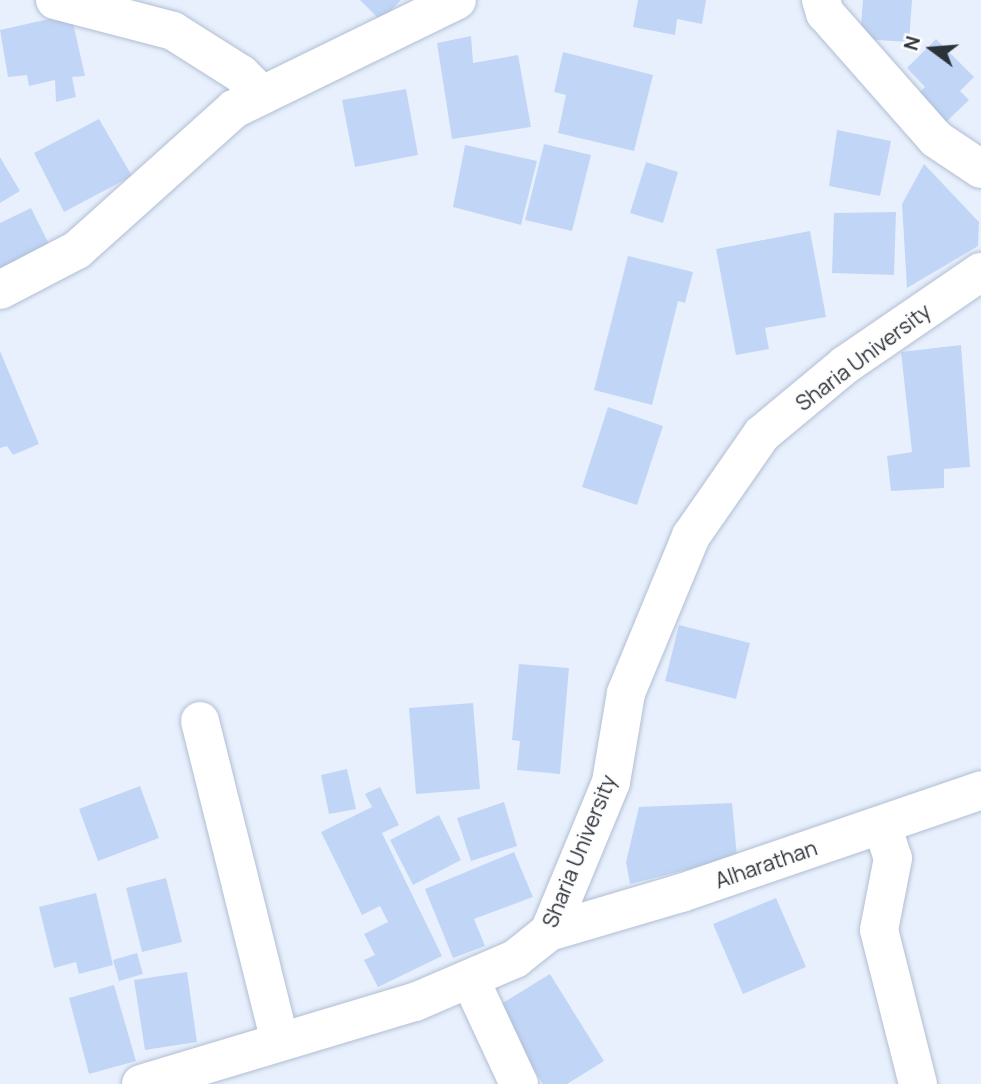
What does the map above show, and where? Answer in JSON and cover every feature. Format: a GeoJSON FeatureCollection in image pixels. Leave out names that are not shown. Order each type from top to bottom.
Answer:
{"type":"FeatureCollection","features":[{"type":"Feature","properties":{"kind":"street"},"geometry":{"type":"LineString","coordinates":[[55,0],[173,31],[241,74],[262,95]]}},
{"type":"Feature","properties":{"kind":"street"},"geometry":{"type":"LineString","coordinates":[[0,290],[77,250],[234,109],[457,0]]}},
{"type":"Feature","properties":{"kind":"street"},"geometry":{"type":"LineString","coordinates":[[821,0],[825,13],[936,139],[981,169]]}},
{"type":"Feature","properties":{"kind":"street","name":"Sharia University"},"geometry":{"type":"LineString","coordinates":[[141,1084],[415,1002],[515,959],[549,932],[611,782],[626,693],[691,536],[762,434],[845,365],[981,272]]}},
{"type":"Feature","properties":{"kind":"street"},"geometry":{"type":"LineString","coordinates":[[200,721],[280,1041]]}},
{"type":"Feature","properties":{"kind":"street","name":"Alharathan"},"geometry":{"type":"LineString","coordinates":[[549,932],[882,825],[981,790]]}},
{"type":"Feature","properties":{"kind":"street"},"geometry":{"type":"LineString","coordinates":[[882,825],[893,858],[879,930],[918,1084]]}},
{"type":"Feature","properties":{"kind":"street"},"geometry":{"type":"LineString","coordinates":[[470,979],[519,1084]]}},
{"type":"Feature","properties":{"kind":"building"},"geometry":{"type":"Polygon","coordinates":[[[360,0],[401,0],[381,21],[360,0]]]}},
{"type":"Feature","properties":{"kind":"building"},"geometry":{"type":"Polygon","coordinates":[[[638,0],[706,0],[702,24],[677,19],[675,35],[633,27],[638,0]]]}},
{"type":"Feature","properties":{"kind":"building"},"geometry":{"type":"Polygon","coordinates":[[[863,0],[912,0],[909,42],[860,39],[863,0]]]}},
{"type":"Feature","properties":{"kind":"building"},"geometry":{"type":"Polygon","coordinates":[[[71,14],[85,76],[72,77],[76,97],[56,102],[55,80],[29,86],[27,75],[8,77],[0,30],[71,14]]]}},
{"type":"Feature","properties":{"kind":"building"},"geometry":{"type":"Polygon","coordinates":[[[471,36],[473,63],[518,55],[531,127],[452,139],[437,43],[471,36]]]}},
{"type":"Feature","properties":{"kind":"building"},"geometry":{"type":"Polygon","coordinates":[[[936,39],[974,77],[960,91],[969,100],[945,123],[917,95],[925,87],[907,68],[936,39]]]}},
{"type":"Feature","properties":{"kind":"building"},"geometry":{"type":"Polygon","coordinates":[[[563,52],[653,75],[634,151],[558,133],[566,95],[554,92],[563,52]]]}},
{"type":"Feature","properties":{"kind":"building"},"geometry":{"type":"Polygon","coordinates":[[[406,89],[418,155],[355,167],[342,100],[406,89]]]}},
{"type":"Feature","properties":{"kind":"building"},"geometry":{"type":"Polygon","coordinates":[[[99,119],[132,176],[64,212],[34,153],[99,119]]]}},
{"type":"Feature","properties":{"kind":"building"},"geometry":{"type":"Polygon","coordinates":[[[837,130],[891,141],[880,196],[829,186],[837,130]]]}},
{"type":"Feature","properties":{"kind":"building"},"geometry":{"type":"Polygon","coordinates":[[[544,144],[591,155],[572,231],[525,220],[544,144]]]}},
{"type":"Feature","properties":{"kind":"building"},"geometry":{"type":"Polygon","coordinates":[[[465,145],[537,161],[521,225],[453,207],[465,145]]]}},
{"type":"Feature","properties":{"kind":"building"},"geometry":{"type":"Polygon","coordinates":[[[0,157],[20,191],[0,203],[0,157]]]}},
{"type":"Feature","properties":{"kind":"building"},"geometry":{"type":"Polygon","coordinates":[[[646,162],[678,172],[663,223],[630,213],[646,162]]]}},
{"type":"Feature","properties":{"kind":"building"},"geometry":{"type":"Polygon","coordinates":[[[924,164],[979,222],[978,246],[907,288],[902,204],[924,164]]]}},
{"type":"Feature","properties":{"kind":"building"},"geometry":{"type":"Polygon","coordinates":[[[31,208],[49,244],[0,270],[0,223],[31,208]]]}},
{"type":"Feature","properties":{"kind":"building"},"geometry":{"type":"Polygon","coordinates":[[[896,212],[894,275],[832,273],[834,213],[896,212]]]}},
{"type":"Feature","properties":{"kind":"building"},"geometry":{"type":"Polygon","coordinates":[[[810,231],[826,317],[765,328],[769,349],[736,355],[716,249],[810,231]]]}},
{"type":"Feature","properties":{"kind":"building"},"geometry":{"type":"Polygon","coordinates":[[[628,256],[693,272],[685,303],[678,301],[652,405],[594,390],[628,256]]]}},
{"type":"Feature","properties":{"kind":"building"},"geometry":{"type":"Polygon","coordinates":[[[961,345],[970,467],[944,469],[944,488],[891,491],[887,456],[912,452],[901,352],[961,345]]]}},
{"type":"Feature","properties":{"kind":"building"},"geometry":{"type":"Polygon","coordinates":[[[0,351],[39,444],[13,455],[7,446],[0,448],[0,351]]]}},
{"type":"Feature","properties":{"kind":"building"},"geometry":{"type":"Polygon","coordinates":[[[608,407],[663,426],[637,505],[582,487],[608,407]]]}},
{"type":"Feature","properties":{"kind":"building"},"geometry":{"type":"Polygon","coordinates":[[[679,625],[750,643],[736,699],[665,681],[679,625]]]}},
{"type":"Feature","properties":{"kind":"building"},"geometry":{"type":"Polygon","coordinates":[[[519,664],[569,668],[560,774],[517,770],[520,741],[512,740],[519,664]]]}},
{"type":"Feature","properties":{"kind":"building"},"geometry":{"type":"Polygon","coordinates":[[[473,703],[480,789],[416,794],[409,708],[473,703]]]}},
{"type":"Feature","properties":{"kind":"building"},"geometry":{"type":"Polygon","coordinates":[[[347,769],[356,809],[329,814],[321,775],[347,769]]]}},
{"type":"Feature","properties":{"kind":"building"},"geometry":{"type":"Polygon","coordinates":[[[140,786],[159,838],[98,861],[79,809],[140,786]]]}},
{"type":"Feature","properties":{"kind":"building"},"geometry":{"type":"Polygon","coordinates":[[[380,787],[399,825],[382,833],[442,956],[378,987],[364,960],[375,955],[364,934],[388,922],[380,906],[362,915],[321,832],[372,807],[365,794],[380,787]]]}},
{"type":"Feature","properties":{"kind":"building"},"geometry":{"type":"Polygon","coordinates":[[[504,802],[517,846],[471,861],[457,818],[504,802]]]}},
{"type":"Feature","properties":{"kind":"building"},"geometry":{"type":"Polygon","coordinates":[[[732,803],[737,857],[630,884],[626,862],[639,807],[732,803]]]}},
{"type":"Feature","properties":{"kind":"building"},"geometry":{"type":"Polygon","coordinates":[[[439,815],[461,860],[413,885],[390,840],[439,815]]]}},
{"type":"Feature","properties":{"kind":"building"},"geometry":{"type":"Polygon","coordinates":[[[514,852],[533,897],[474,919],[485,946],[453,958],[425,889],[514,852]]]}},
{"type":"Feature","properties":{"kind":"building"},"geometry":{"type":"Polygon","coordinates":[[[166,878],[182,942],[142,952],[126,888],[166,878]]]}},
{"type":"Feature","properties":{"kind":"building"},"geometry":{"type":"Polygon","coordinates":[[[96,893],[113,965],[79,974],[76,962],[54,968],[39,907],[96,893]]]}},
{"type":"Feature","properties":{"kind":"building"},"geometry":{"type":"Polygon","coordinates":[[[776,898],[806,967],[743,994],[713,924],[776,898]]]}},
{"type":"Feature","properties":{"kind":"building"},"geometry":{"type":"Polygon","coordinates":[[[137,953],[143,974],[119,981],[113,960],[137,953]]]}},
{"type":"Feature","properties":{"kind":"building"},"geometry":{"type":"Polygon","coordinates":[[[187,972],[197,1042],[145,1050],[134,980],[187,972]]]}},
{"type":"Feature","properties":{"kind":"building"},"geometry":{"type":"Polygon","coordinates":[[[550,974],[604,1061],[567,1084],[543,1084],[496,1007],[550,974]]]}},
{"type":"Feature","properties":{"kind":"building"},"geometry":{"type":"Polygon","coordinates":[[[114,985],[136,1061],[89,1074],[69,998],[114,985]]]}}]}
